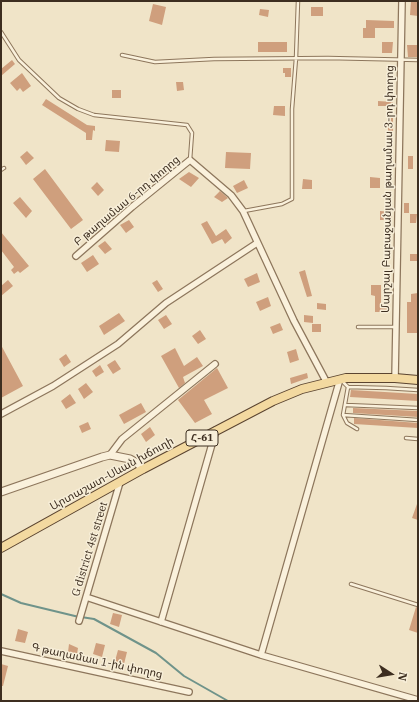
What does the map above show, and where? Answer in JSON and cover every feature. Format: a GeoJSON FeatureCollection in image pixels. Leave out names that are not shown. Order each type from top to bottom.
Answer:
{"type":"FeatureCollection","features":[{"type":"Feature","properties":{"kind":"main road","name":"Արտաշատ-Սևան խճուղի"},"geometry":{"type":"LineString","coordinates":[[1,548],[143,469],[272,401],[302,389],[346,378],[395,378],[418,380]]}},
{"type":"Feature","properties":{"kind":"street","name":"Մարշալ Բաբաջանյան թաղամաս 3-րդ փողոց"},"geometry":{"type":"LineString","coordinates":[[395,378],[402,1]]}},
{"type":"Feature","properties":{"kind":"street"},"geometry":{"type":"LineString","coordinates":[[190,160],[231,195],[243,211],[294,321],[327,383]]}},
{"type":"Feature","properties":{"kind":"street","name":"Բ թաղամաս 6-րդ փողոց"},"geometry":{"type":"LineString","coordinates":[[76,256],[132,207],[190,160]]}},
{"type":"Feature","properties":{"kind":"street"},"geometry":{"type":"LineString","coordinates":[[1,414],[53,386],[118,344],[166,302],[257,243]]}},
{"type":"Feature","properties":{"kind":"street"},"geometry":{"type":"LineString","coordinates":[[110,455],[122,439],[215,364]]}},
{"type":"Feature","properties":{"kind":"street"},"geometry":{"type":"LineString","coordinates":[[261,655],[340,379]]}},
{"type":"Feature","properties":{"kind":"street"},"geometry":{"type":"LineString","coordinates":[[161,622],[216,430]]}},
{"type":"Feature","properties":{"kind":"street"},"geometry":{"type":"LineString","coordinates":[[1,492],[110,455],[130,459],[143,469]]}},
{"type":"Feature","properties":{"kind":"street","name":"G district 4st street"},"geometry":{"type":"LineString","coordinates":[[79,622],[120,482]]}},
{"type":"Feature","properties":{"kind":"street"},"geometry":{"type":"LineString","coordinates":[[86,597],[261,655],[418,700]]}},
{"type":"Feature","properties":{"kind":"street","name":"Գ թաղամաս 1-ին փողոց"},"geometry":{"type":"LineString","coordinates":[[1,651],[189,692]]}},
{"type":"Feature","properties":{"kind":"lane"},"geometry":{"type":"LineString","coordinates":[[243,211],[282,204],[292,199],[292,109],[298,1]]}},
{"type":"Feature","properties":{"kind":"lane"},"geometry":{"type":"LineString","coordinates":[[1,32],[19,60],[59,98],[78,109],[94,115],[187,125],[192,133],[190,160]]}},
{"type":"Feature","properties":{"kind":"lane"},"geometry":{"type":"LineString","coordinates":[[122,55],[155,62],[214,59],[296,58],[418,60]]}},
{"type":"Feature","properties":{"kind":"lane"},"geometry":{"type":"LineString","coordinates":[[358,326],[396,327]]}},
{"type":"Feature","properties":{"kind":"lane"},"geometry":{"type":"LineString","coordinates":[[340,379],[348,387],[418,390]]}},
{"type":"Feature","properties":{"kind":"lane"},"geometry":{"type":"LineString","coordinates":[[348,387],[343,415],[347,423],[357,428]]}},
{"type":"Feature","properties":{"kind":"lane"},"geometry":{"type":"LineString","coordinates":[[346,405],[418,408]]}},
{"type":"Feature","properties":{"kind":"lane"},"geometry":{"type":"LineString","coordinates":[[343,415],[418,420]]}},
{"type":"Feature","properties":{"kind":"lane"},"geometry":{"type":"LineString","coordinates":[[406,438],[418,439]]}},
{"type":"Feature","properties":{"kind":"lane"},"geometry":{"type":"LineString","coordinates":[[351,584],[418,605]]}},
{"type":"Feature","properties":{"kind":"building"},"geometry":{"type":"Polygon","coordinates":[[[411,1],[418,1],[418,16],[410,15],[411,1]]]}},
{"type":"Feature","properties":{"kind":"building"},"geometry":{"type":"Polygon","coordinates":[[[153,4],[166,7],[162,25],[149,21],[153,4]]]}},
{"type":"Feature","properties":{"kind":"building"},"geometry":{"type":"Polygon","coordinates":[[[311,7],[323,7],[323,16],[311,16],[311,7]]]}},
{"type":"Feature","properties":{"kind":"building"},"geometry":{"type":"Polygon","coordinates":[[[260,9],[269,10],[268,17],[259,15],[260,9]]]}},
{"type":"Feature","properties":{"kind":"building"},"geometry":{"type":"Polygon","coordinates":[[[366,20],[394,21],[394,28],[375,28],[375,38],[363,38],[363,28],[366,28],[366,20]]]}},
{"type":"Feature","properties":{"kind":"building"},"geometry":{"type":"Polygon","coordinates":[[[258,42],[287,42],[287,52],[258,52],[258,42]]]}},
{"type":"Feature","properties":{"kind":"building"},"geometry":{"type":"Polygon","coordinates":[[[382,42],[393,42],[392,53],[382,53],[382,42]]]}},
{"type":"Feature","properties":{"kind":"building"},"geometry":{"type":"Polygon","coordinates":[[[407,45],[417,45],[418,57],[408,57],[407,45]]]}},
{"type":"Feature","properties":{"kind":"building"},"geometry":{"type":"Polygon","coordinates":[[[12,60],[15,64],[1,76],[1,69],[12,60]]]}},
{"type":"Feature","properties":{"kind":"building"},"geometry":{"type":"Polygon","coordinates":[[[283,68],[291,68],[291,77],[285,77],[283,68]]]}},
{"type":"Feature","properties":{"kind":"building"},"geometry":{"type":"Polygon","coordinates":[[[22,73],[31,86],[23,92],[20,88],[17,91],[10,83],[22,73]]]}},
{"type":"Feature","properties":{"kind":"building"},"geometry":{"type":"Polygon","coordinates":[[[176,82],[183,82],[184,90],[177,91],[176,82]]]}},
{"type":"Feature","properties":{"kind":"building"},"geometry":{"type":"Polygon","coordinates":[[[112,90],[121,90],[121,98],[112,98],[112,90]]]}},
{"type":"Feature","properties":{"kind":"building"},"geometry":{"type":"Polygon","coordinates":[[[46,99],[87,125],[95,126],[92,140],[86,140],[86,133],[42,105],[46,99]]]}},
{"type":"Feature","properties":{"kind":"building"},"geometry":{"type":"Polygon","coordinates":[[[378,101],[393,102],[393,132],[388,132],[388,106],[378,106],[378,101]]]}},
{"type":"Feature","properties":{"kind":"building"},"geometry":{"type":"Polygon","coordinates":[[[274,106],[285,106],[285,116],[273,115],[274,106]]]}},
{"type":"Feature","properties":{"kind":"building"},"geometry":{"type":"Polygon","coordinates":[[[106,140],[120,141],[119,152],[105,151],[106,140]]]}},
{"type":"Feature","properties":{"kind":"building"},"geometry":{"type":"Polygon","coordinates":[[[27,151],[34,158],[26,165],[20,157],[27,151]]]}},
{"type":"Feature","properties":{"kind":"building"},"geometry":{"type":"Polygon","coordinates":[[[226,152],[251,153],[250,169],[225,168],[226,152]]]}},
{"type":"Feature","properties":{"kind":"building"},"geometry":{"type":"Polygon","coordinates":[[[408,156],[413,156],[413,169],[408,169],[408,156]]]}},
{"type":"Feature","properties":{"kind":"building"},"geometry":{"type":"Polygon","coordinates":[[[45,169],[83,220],[71,229],[33,179],[45,169]]]}},
{"type":"Feature","properties":{"kind":"building"},"geometry":{"type":"Polygon","coordinates":[[[189,172],[199,178],[191,187],[179,179],[189,172]]]}},
{"type":"Feature","properties":{"kind":"building"},"geometry":{"type":"Polygon","coordinates":[[[370,177],[380,178],[380,188],[370,188],[370,177]]]}},
{"type":"Feature","properties":{"kind":"building"},"geometry":{"type":"Polygon","coordinates":[[[303,179],[312,180],[312,189],[302,189],[303,179]]]}},
{"type":"Feature","properties":{"kind":"building"},"geometry":{"type":"Polygon","coordinates":[[[244,180],[248,188],[237,193],[233,186],[244,180]]]}},
{"type":"Feature","properties":{"kind":"building"},"geometry":{"type":"Polygon","coordinates":[[[97,182],[104,190],[98,196],[91,188],[97,182]]]}},
{"type":"Feature","properties":{"kind":"building"},"geometry":{"type":"Polygon","coordinates":[[[220,191],[228,198],[222,202],[214,197],[220,191]]]}},
{"type":"Feature","properties":{"kind":"building"},"geometry":{"type":"Polygon","coordinates":[[[20,197],[32,211],[26,218],[13,203],[20,197]]]}},
{"type":"Feature","properties":{"kind":"building"},"geometry":{"type":"Polygon","coordinates":[[[404,203],[409,203],[409,213],[404,213],[404,203]]]}},
{"type":"Feature","properties":{"kind":"building"},"geometry":{"type":"Polygon","coordinates":[[[380,211],[392,212],[392,220],[380,220],[380,211]]]}},
{"type":"Feature","properties":{"kind":"building"},"geometry":{"type":"Polygon","coordinates":[[[410,214],[417,214],[416,223],[410,223],[410,214]]]}},
{"type":"Feature","properties":{"kind":"building"},"geometry":{"type":"Polygon","coordinates":[[[129,220],[134,227],[126,233],[120,225],[129,220]]]}},
{"type":"Feature","properties":{"kind":"building"},"geometry":{"type":"Polygon","coordinates":[[[207,221],[216,236],[226,229],[232,238],[225,244],[222,239],[212,244],[201,224],[207,221]]]}},
{"type":"Feature","properties":{"kind":"building"},"geometry":{"type":"Polygon","coordinates":[[[1,232],[29,266],[20,273],[18,271],[14,274],[11,270],[14,267],[1,250],[1,232]]]}},
{"type":"Feature","properties":{"kind":"building"},"geometry":{"type":"Polygon","coordinates":[[[105,241],[112,249],[105,254],[98,246],[105,241]]]}},
{"type":"Feature","properties":{"kind":"building"},"geometry":{"type":"Polygon","coordinates":[[[410,254],[418,254],[418,261],[410,261],[410,254]]]}},
{"type":"Feature","properties":{"kind":"building"},"geometry":{"type":"Polygon","coordinates":[[[93,255],[99,264],[87,272],[81,263],[93,255]]]}},
{"type":"Feature","properties":{"kind":"building"},"geometry":{"type":"Polygon","coordinates":[[[305,270],[312,296],[307,297],[299,272],[305,270]]]}},
{"type":"Feature","properties":{"kind":"building"},"geometry":{"type":"Polygon","coordinates":[[[257,273],[260,282],[248,287],[244,279],[257,273]]]}},
{"type":"Feature","properties":{"kind":"building"},"geometry":{"type":"Polygon","coordinates":[[[8,280],[13,286],[1,296],[1,286],[8,280]]]}},
{"type":"Feature","properties":{"kind":"building"},"geometry":{"type":"Polygon","coordinates":[[[157,280],[163,289],[158,292],[152,283],[157,280]]]}},
{"type":"Feature","properties":{"kind":"building"},"geometry":{"type":"Polygon","coordinates":[[[371,285],[381,285],[381,304],[389,304],[388,312],[375,312],[375,296],[371,295],[371,285]]]}},
{"type":"Feature","properties":{"kind":"building"},"geometry":{"type":"Polygon","coordinates":[[[418,293],[418,333],[407,333],[407,302],[411,302],[411,294],[418,293]]]}},
{"type":"Feature","properties":{"kind":"building"},"geometry":{"type":"Polygon","coordinates":[[[268,297],[271,306],[260,311],[256,302],[268,297]]]}},
{"type":"Feature","properties":{"kind":"building"},"geometry":{"type":"Polygon","coordinates":[[[317,303],[326,304],[326,310],[317,309],[317,303]]]}},
{"type":"Feature","properties":{"kind":"building"},"geometry":{"type":"Polygon","coordinates":[[[119,313],[125,321],[104,335],[99,326],[119,313]]]}},
{"type":"Feature","properties":{"kind":"building"},"geometry":{"type":"Polygon","coordinates":[[[166,315],[172,324],[164,329],[158,320],[166,315]]]}},
{"type":"Feature","properties":{"kind":"building"},"geometry":{"type":"Polygon","coordinates":[[[304,315],[313,316],[313,323],[304,322],[304,315]]]}},
{"type":"Feature","properties":{"kind":"building"},"geometry":{"type":"Polygon","coordinates":[[[280,323],[283,330],[273,334],[270,327],[280,323]]]}},
{"type":"Feature","properties":{"kind":"building"},"geometry":{"type":"Polygon","coordinates":[[[312,324],[321,324],[321,332],[312,332],[312,324]]]}},
{"type":"Feature","properties":{"kind":"building"},"geometry":{"type":"Polygon","coordinates":[[[200,330],[206,339],[198,344],[192,336],[200,330]]]}},
{"type":"Feature","properties":{"kind":"building"},"geometry":{"type":"Polygon","coordinates":[[[1,345],[23,386],[1,398],[1,345]]]}},
{"type":"Feature","properties":{"kind":"building"},"geometry":{"type":"Polygon","coordinates":[[[175,348],[184,366],[197,357],[203,366],[183,377],[185,383],[179,388],[161,356],[175,348]]]}},
{"type":"Feature","properties":{"kind":"building"},"geometry":{"type":"Polygon","coordinates":[[[296,349],[299,360],[290,363],[287,352],[296,349]]]}},
{"type":"Feature","properties":{"kind":"building"},"geometry":{"type":"Polygon","coordinates":[[[66,354],[71,362],[64,367],[59,359],[66,354]]]}},
{"type":"Feature","properties":{"kind":"building"},"geometry":{"type":"Polygon","coordinates":[[[115,360],[121,369],[113,374],[107,365],[115,360]]]}},
{"type":"Feature","properties":{"kind":"building"},"geometry":{"type":"Polygon","coordinates":[[[100,365],[104,372],[96,377],[92,371],[100,365]]]}},
{"type":"Feature","properties":{"kind":"building"},"geometry":{"type":"Polygon","coordinates":[[[217,368],[228,388],[204,400],[212,414],[195,423],[178,400],[217,368]]]}},
{"type":"Feature","properties":{"kind":"building"},"geometry":{"type":"Polygon","coordinates":[[[307,373],[308,378],[291,384],[290,378],[307,373]]]}},
{"type":"Feature","properties":{"kind":"building"},"geometry":{"type":"Polygon","coordinates":[[[86,383],[93,392],[84,399],[78,389],[86,383]]]}},
{"type":"Feature","properties":{"kind":"building"},"geometry":{"type":"Polygon","coordinates":[[[351,390],[418,394],[418,401],[350,397],[351,390]]]}},
{"type":"Feature","properties":{"kind":"building"},"geometry":{"type":"Polygon","coordinates":[[[70,394],[76,403],[66,409],[61,401],[70,394]]]}},
{"type":"Feature","properties":{"kind":"building"},"geometry":{"type":"Polygon","coordinates":[[[141,403],[146,412],[124,424],[119,415],[141,403]]]}},
{"type":"Feature","properties":{"kind":"building"},"geometry":{"type":"Polygon","coordinates":[[[353,408],[418,411],[418,417],[353,413],[353,408]]]}},
{"type":"Feature","properties":{"kind":"building"},"geometry":{"type":"Polygon","coordinates":[[[354,418],[418,423],[418,428],[354,424],[354,418]]]}},
{"type":"Feature","properties":{"kind":"building"},"geometry":{"type":"Polygon","coordinates":[[[88,422],[91,429],[82,433],[79,426],[88,422]]]}},
{"type":"Feature","properties":{"kind":"building"},"geometry":{"type":"Polygon","coordinates":[[[150,427],[155,435],[146,442],[141,434],[150,427]]]}},
{"type":"Feature","properties":{"kind":"building"},"geometry":{"type":"Polygon","coordinates":[[[418,504],[418,520],[412,518],[418,504]]]}},
{"type":"Feature","properties":{"kind":"building"},"geometry":{"type":"Polygon","coordinates":[[[416,607],[418,608],[418,633],[409,630],[416,607]]]}},
{"type":"Feature","properties":{"kind":"building"},"geometry":{"type":"Polygon","coordinates":[[[113,613],[122,615],[119,627],[110,624],[113,613]]]}},
{"type":"Feature","properties":{"kind":"building"},"geometry":{"type":"Polygon","coordinates":[[[18,629],[28,632],[25,643],[15,641],[18,629]]]}},
{"type":"Feature","properties":{"kind":"building"},"geometry":{"type":"Polygon","coordinates":[[[96,643],[105,645],[102,657],[93,654],[96,643]]]}},
{"type":"Feature","properties":{"kind":"building"},"geometry":{"type":"Polygon","coordinates":[[[69,644],[78,648],[77,654],[68,652],[69,644]]]}},
{"type":"Feature","properties":{"kind":"building"},"geometry":{"type":"Polygon","coordinates":[[[118,650],[127,652],[124,664],[115,661],[118,650]]]}},
{"type":"Feature","properties":{"kind":"building"},"geometry":{"type":"Polygon","coordinates":[[[1,664],[8,666],[3,686],[1,686],[1,664]]]}},
{"type":"Feature","properties":{"kind":"waterway"},"geometry":{"type":"LineString","coordinates":[[1,594],[21,603],[79,617]]}},
{"type":"Feature","properties":{"kind":"waterway"},"geometry":{"type":"LineString","coordinates":[[81,617],[94,619],[156,653],[184,676],[228,701]]}}]}
